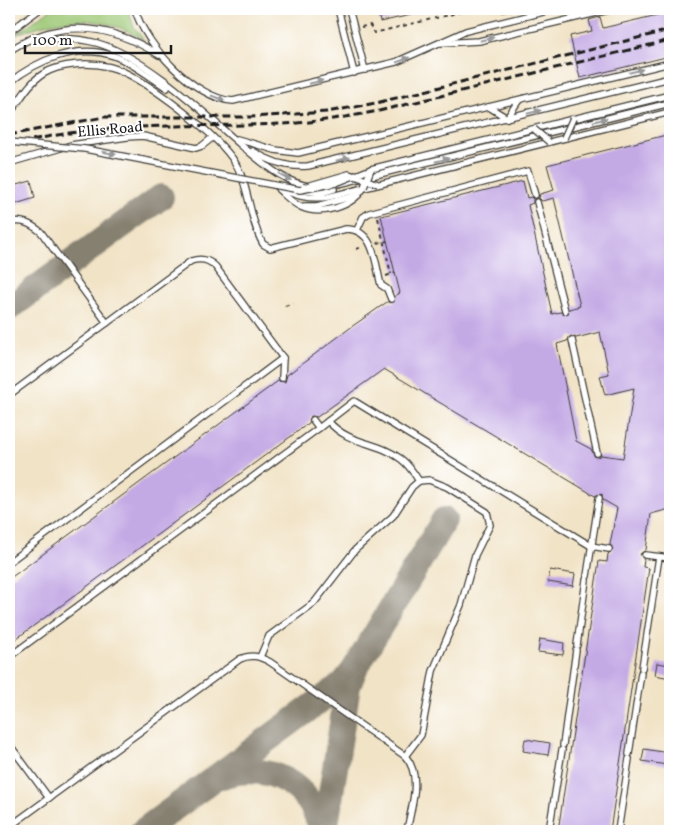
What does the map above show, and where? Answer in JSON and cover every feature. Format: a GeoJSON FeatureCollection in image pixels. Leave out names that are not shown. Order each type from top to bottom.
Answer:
{"type":"FeatureCollection","features":[{"type":"Feature","properties":{"kind":"lane"},"geometry":{"type":"LineString","coordinates":[[9,32],[40,9]]}},
{"type":"Feature","properties":{"kind":"lane"},"geometry":{"type":"LineString","coordinates":[[135,9],[145,35],[179,70]]}},
{"type":"Feature","properties":{"kind":"lane"},"geometry":{"type":"LineString","coordinates":[[338,9],[354,73]]}},
{"type":"Feature","properties":{"kind":"lane"},"geometry":{"type":"LineString","coordinates":[[349,9],[365,70]]}},
{"type":"Feature","properties":{"kind":"lane"},"geometry":{"type":"LineString","coordinates":[[9,51],[28,40],[66,30],[99,29],[142,44],[215,98],[233,101],[396,62],[466,31],[555,9]]}},
{"type":"Feature","properties":{"kind":"lane"},"geometry":{"type":"LineString","coordinates":[[439,43],[479,41],[613,9]]}},
{"type":"Feature","properties":{"kind":"lane"},"geometry":{"type":"LineString","coordinates":[[28,40],[73,38],[104,46],[137,62],[191,103],[262,163],[283,177],[305,185],[330,187],[670,103]]}},
{"type":"Feature","properties":{"kind":"lane"},"geometry":{"type":"LineString","coordinates":[[9,83],[25,69],[48,59],[65,54],[96,53],[123,60],[191,103]]}},
{"type":"Feature","properties":{"kind":"lane"},"geometry":{"type":"LineString","coordinates":[[232,137],[275,150],[298,153],[670,62]]}},
{"type":"Feature","properties":{"kind":"lane"},"geometry":{"type":"LineString","coordinates":[[9,114],[30,85],[45,72],[71,65],[92,64],[111,67],[127,74],[179,108],[232,158],[247,192],[260,239],[270,248],[346,229],[357,230],[369,241],[381,285],[387,289],[391,300]]}},
{"type":"Feature","properties":{"kind":"lane"},"geometry":{"type":"LineString","coordinates":[[232,137],[268,160],[290,166],[308,166],[670,78]]}},
{"type":"Feature","properties":{"kind":"lane"},"geometry":{"type":"LineString","coordinates":[[357,175],[372,169],[670,95]]}},
{"type":"Feature","properties":{"kind":"lane"},"geometry":{"type":"LineString","coordinates":[[507,118],[519,100]]}},
{"type":"Feature","properties":{"kind":"lane"},"geometry":{"type":"LineString","coordinates":[[489,107],[507,118]]}},
{"type":"Feature","properties":{"kind":"lane"},"geometry":{"type":"LineString","coordinates":[[273,186],[296,196],[320,198],[670,112]]}},
{"type":"Feature","properties":{"kind":"lane"},"geometry":{"type":"LineString","coordinates":[[564,138],[573,118]]}},
{"type":"Feature","properties":{"kind":"lane"},"geometry":{"type":"LineString","coordinates":[[534,129],[549,142]]}},
{"type":"Feature","properties":{"kind":"lane","name":"Ellis Road"},"geometry":{"type":"LineString","coordinates":[[9,163],[71,145],[102,140],[143,136],[196,148],[212,138]]}},
{"type":"Feature","properties":{"kind":"lane"},"geometry":{"type":"LineString","coordinates":[[9,142],[85,149],[273,186],[321,193]]}},
{"type":"Feature","properties":{"kind":"lane"},"geometry":{"type":"LineString","coordinates":[[273,186],[301,207],[316,211],[346,204],[359,195],[372,169]]}},
{"type":"Feature","properties":{"kind":"lane"},"geometry":{"type":"LineString","coordinates":[[357,230],[363,217],[369,212],[528,171],[535,196]]}},
{"type":"Feature","properties":{"kind":"lane"},"geometry":{"type":"LineString","coordinates":[[300,190],[317,182],[349,174],[357,175],[378,184]]}},
{"type":"Feature","properties":{"kind":"lane"},"geometry":{"type":"LineString","coordinates":[[296,196],[321,193],[367,180]]}},
{"type":"Feature","properties":{"kind":"lane"},"geometry":{"type":"LineString","coordinates":[[537,202],[564,310]]}},
{"type":"Feature","properties":{"kind":"lane"},"geometry":{"type":"LineString","coordinates":[[9,223],[15,221],[31,224],[41,232],[107,323]]}},
{"type":"Feature","properties":{"kind":"lane"},"geometry":{"type":"LineString","coordinates":[[9,395],[191,261],[205,260],[215,266],[283,358],[282,378]]}},
{"type":"Feature","properties":{"kind":"lane"},"geometry":{"type":"LineString","coordinates":[[572,340],[598,453]]}},
{"type":"Feature","properties":{"kind":"lane"},"geometry":{"type":"LineString","coordinates":[[9,562],[283,358]]}},
{"type":"Feature","properties":{"kind":"lane"},"geometry":{"type":"LineString","coordinates":[[9,657],[354,402],[591,546],[609,549]]}},
{"type":"Feature","properties":{"kind":"lane"},"geometry":{"type":"LineString","coordinates":[[313,420],[319,428]]}},
{"type":"Feature","properties":{"kind":"lane"},"geometry":{"type":"LineString","coordinates":[[328,421],[350,439],[393,453],[403,460],[418,481]]}},
{"type":"Feature","properties":{"kind":"lane"},"geometry":{"type":"LineString","coordinates":[[260,657],[269,636],[314,603],[354,550],[393,516],[418,481],[434,481],[453,490],[487,512],[490,521],[472,562],[461,605],[432,671],[421,735],[405,756]]}},
{"type":"Feature","properties":{"kind":"lane"},"geometry":{"type":"LineString","coordinates":[[549,831],[599,498]]}},
{"type":"Feature","properties":{"kind":"lane"},"geometry":{"type":"LineString","coordinates":[[645,555],[670,558]]}},
{"type":"Feature","properties":{"kind":"lane"},"geometry":{"type":"LineString","coordinates":[[618,831],[659,557]]}},
{"type":"Feature","properties":{"kind":"lane"},"geometry":{"type":"LineString","coordinates":[[9,827],[246,656],[260,657],[405,756],[412,765],[415,779],[407,831]]}},
{"type":"Feature","properties":{"kind":"lane"},"geometry":{"type":"LineString","coordinates":[[9,744],[49,798]]}},
{"type":"Feature","properties":{"kind":"path"},"geometry":{"type":"LineString","coordinates":[[360,27],[370,25],[374,33],[473,9]]}},
{"type":"Feature","properties":{"kind":"path"},"geometry":{"type":"LineString","coordinates":[[502,12],[512,10]]}},
{"type":"Feature","properties":{"kind":"path"},"geometry":{"type":"LineString","coordinates":[[369,212],[378,218],[391,274]]}},
{"type":"Feature","properties":{"kind":"path"},"geometry":{"type":"LineString","coordinates":[[286,306],[293,304]]}},
{"type":"Feature","properties":{"kind":"green space"},"geometry":{"type":"Polygon","coordinates":[[[51,9],[128,9],[134,27],[144,40],[128,31],[111,25],[79,20],[47,24],[13,36],[51,9]]]}},
{"type":"Feature","properties":{"kind":"building"},"geometry":{"type":"Polygon","coordinates":[[[377,9],[423,9],[424,12],[380,22],[377,9]]]}},
{"type":"Feature","properties":{"kind":"building"},"geometry":{"type":"Polygon","coordinates":[[[670,12],[670,56],[580,78],[570,36],[592,31],[589,20],[600,17],[603,28],[670,12]]]}},
{"type":"Feature","properties":{"kind":"building"},"geometry":{"type":"Polygon","coordinates":[[[670,134],[670,509],[651,514],[646,550],[640,554],[644,560],[643,567],[649,568],[610,831],[558,831],[599,561],[607,562],[608,554],[613,550],[610,544],[617,508],[603,500],[602,494],[595,496],[384,369],[317,417],[311,416],[309,423],[9,644],[9,579],[278,381],[285,382],[287,375],[354,325],[387,302],[394,302],[395,296],[400,293],[381,216],[523,181],[527,198],[531,197],[533,199],[533,203],[528,205],[552,314],[560,312],[567,315],[569,309],[580,306],[554,198],[542,201],[539,198],[540,194],[554,190],[547,165],[670,134]],[[600,332],[576,338],[571,336],[567,341],[557,344],[576,441],[591,449],[595,457],[601,455],[623,458],[634,388],[605,395],[600,376],[609,374],[600,332]]]}},
{"type":"Feature","properties":{"kind":"building"},"geometry":{"type":"Polygon","coordinates":[[[31,181],[35,198],[9,206],[9,187],[31,181]]]}},
{"type":"Feature","properties":{"kind":"building"},"geometry":{"type":"Polygon","coordinates":[[[550,570],[575,574],[573,586],[548,582],[550,570]]]}},
{"type":"Feature","properties":{"kind":"building"},"geometry":{"type":"Polygon","coordinates":[[[540,639],[564,643],[563,655],[538,652],[540,639]]]}},
{"type":"Feature","properties":{"kind":"building"},"geometry":{"type":"Polygon","coordinates":[[[657,663],[670,665],[670,678],[655,675],[657,663]]]}},
{"type":"Feature","properties":{"kind":"building"},"geometry":{"type":"Polygon","coordinates":[[[525,739],[550,743],[548,755],[523,751],[525,739]]]}},
{"type":"Feature","properties":{"kind":"building"},"geometry":{"type":"Polygon","coordinates":[[[644,749],[669,753],[667,765],[642,761],[644,749]]]}},
{"type":"Feature","properties":{"kind":"taxiway"},"geometry":{"type":"LineString","coordinates":[[9,308],[161,197]]}},
{"type":"Feature","properties":{"kind":"taxiway"},"geometry":{"type":"LineString","coordinates":[[143,831],[344,683],[354,670],[444,520]]}},
{"type":"Feature","properties":{"kind":"taxiway"},"geometry":{"type":"LineString","coordinates":[[325,831],[348,686],[354,671]]}},
{"type":"Feature","properties":{"kind":"taxiway"},"geometry":{"type":"LineString","coordinates":[[222,776],[255,771],[271,774],[285,780],[298,789],[308,801],[316,815],[321,831]]}},
{"type":"Feature","properties":{"kind":"railway"},"geometry":{"type":"LineString","coordinates":[[9,135],[104,117],[251,117],[327,112],[376,103],[670,30]]}},
{"type":"Feature","properties":{"kind":"railway"},"geometry":{"type":"LineString","coordinates":[[9,146],[76,132],[110,129],[281,124],[342,117],[379,111],[670,40]]}}]}
